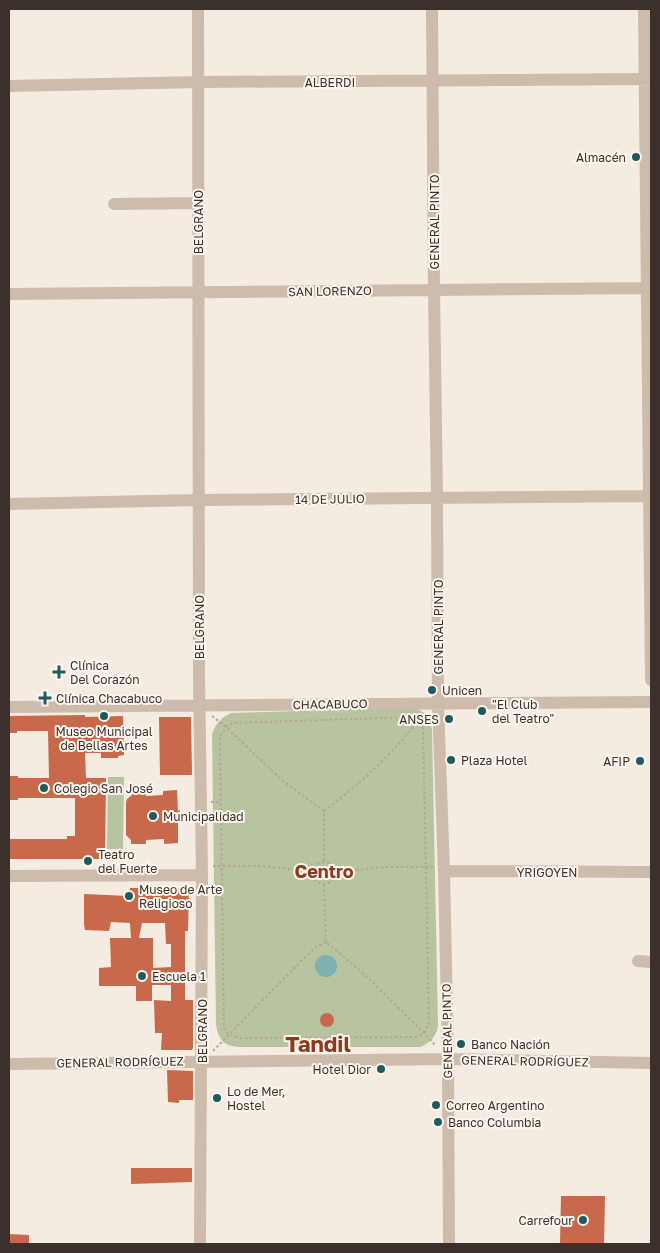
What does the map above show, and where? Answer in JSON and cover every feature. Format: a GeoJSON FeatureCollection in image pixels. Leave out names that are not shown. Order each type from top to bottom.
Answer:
{"type":"FeatureCollection","features":[{"type":"Feature","properties":{"kind":"street","name":"BELGRANO"},"geometry":{"type":"LineString","coordinates":[[198,9],[199,706],[202,870],[200,1244]]}},
{"type":"Feature","properties":{"kind":"street","name":"GENERAL PINTO"},"geometry":{"type":"LineString","coordinates":[[432,9],[438,703],[448,1059],[449,1244]]}},
{"type":"Feature","properties":{"kind":"street"},"geometry":{"type":"LineString","coordinates":[[644,9],[648,79],[651,680]]}},
{"type":"Feature","properties":{"kind":"street","name":"ALBERDI"},"geometry":{"type":"LineString","coordinates":[[9,86],[199,82],[648,79]]}},
{"type":"Feature","properties":{"kind":"street"},"geometry":{"type":"LineString","coordinates":[[114,204],[198,203]]}},
{"type":"Feature","properties":{"kind":"street","name":"SAN LORENZO"},"geometry":{"type":"LineString","coordinates":[[9,294],[649,288]]}},
{"type":"Feature","properties":{"kind":"street","name":"14 DE JULIO"},"geometry":{"type":"LineString","coordinates":[[9,504],[199,500],[650,496]]}},
{"type":"Feature","properties":{"kind":"street","name":"CHACABUCO"},"geometry":{"type":"LineString","coordinates":[[9,707],[651,702]]}},
{"type":"Feature","properties":{"kind":"street","name":"YRIGOYEN"},"geometry":{"type":"LineString","coordinates":[[444,869],[651,872]]}},
{"type":"Feature","properties":{"kind":"street"},"geometry":{"type":"LineString","coordinates":[[9,876],[202,870]]}},
{"type":"Feature","properties":{"kind":"street","name":"GENERAL RODRÍGUEZ"},"geometry":{"type":"LineString","coordinates":[[9,1064],[448,1059],[651,1063]]}},
{"type":"Feature","properties":{"kind":"path"},"geometry":{"type":"LineString","coordinates":[[199,706],[226,727],[284,782],[324,811]]}},
{"type":"Feature","properties":{"kind":"path"},"geometry":{"type":"LineString","coordinates":[[324,811],[369,774],[425,715]]}},
{"type":"Feature","properties":{"kind":"path"},"geometry":{"type":"LineString","coordinates":[[412,718],[418,721],[423,728],[429,1023],[424,1033],[416,1037],[241,1038],[229,1036],[224,1029],[220,736],[226,727],[233,723],[412,718]]}},
{"type":"Feature","properties":{"kind":"path"},"geometry":{"type":"LineString","coordinates":[[324,811],[324,861]]}},
{"type":"Feature","properties":{"kind":"path"},"geometry":{"type":"LineString","coordinates":[[324,861],[330,862],[336,872],[331,882],[324,884],[316,881],[312,872],[316,864],[324,861]]}},
{"type":"Feature","properties":{"kind":"path"},"geometry":{"type":"LineString","coordinates":[[202,870],[222,866],[259,866],[312,872]]}},
{"type":"Feature","properties":{"kind":"path"},"geometry":{"type":"LineString","coordinates":[[336,872],[387,867],[444,869]]}},
{"type":"Feature","properties":{"kind":"path"},"geometry":{"type":"LineString","coordinates":[[324,884],[326,942],[365,975],[436,1046]]}},
{"type":"Feature","properties":{"kind":"path"},"geometry":{"type":"LineString","coordinates":[[202,1061],[229,1036],[300,962],[315,948],[326,942]]}},
{"type":"Feature","properties":{"kind":"green space"},"geometry":{"type":"Polygon","coordinates":[[[413,708],[427,715],[432,729],[438,1026],[434,1036],[427,1044],[420,1047],[240,1047],[226,1044],[221,1039],[216,1025],[212,734],[215,727],[231,713],[413,708]]]}},
{"type":"Feature","properties":{"kind":"green space"},"geometry":{"type":"Polygon","coordinates":[[[108,777],[124,777],[123,849],[107,849],[108,777]]]}},
{"type":"Feature","properties":{"kind":"water"},"geometry":{"type":"Polygon","coordinates":[[[322,955],[330,955],[337,962],[337,970],[330,977],[322,977],[315,970],[315,962],[322,955]]]}},
{"type":"Feature","properties":{"kind":"building"},"geometry":{"type":"Polygon","coordinates":[[[85,715],[85,717],[123,716],[124,755],[118,756],[118,758],[101,758],[101,753],[85,753],[86,778],[106,778],[105,859],[9,859],[9,839],[67,839],[67,836],[75,836],[75,798],[18,798],[18,800],[9,800],[9,776],[18,776],[18,778],[49,778],[48,731],[17,731],[17,733],[9,733],[9,716],[85,715]]]}},
{"type":"Feature","properties":{"kind":"building"},"geometry":{"type":"Polygon","coordinates":[[[159,717],[191,717],[192,775],[160,775],[159,717]]]}},
{"type":"Feature","properties":{"kind":"building","name":"Municipalidad"},"geometry":{"type":"Polygon","coordinates":[[[177,790],[178,811],[180,810],[178,843],[164,844],[164,839],[146,840],[146,844],[131,844],[131,840],[126,835],[126,802],[132,795],[132,792],[146,791],[146,796],[163,795],[163,791],[177,790]]]}},
{"type":"Feature","properties":{"kind":"building"},"geometry":{"type":"Polygon","coordinates":[[[130,888],[143,888],[145,894],[169,895],[169,888],[189,888],[188,931],[185,931],[185,1000],[193,1000],[192,1050],[161,1050],[162,1033],[155,1033],[154,1000],[171,1001],[171,985],[152,985],[152,1001],[136,1001],[136,986],[99,986],[99,968],[111,967],[110,938],[131,938],[130,923],[111,922],[109,931],[85,930],[84,894],[129,896],[130,888]],[[142,923],[139,938],[153,938],[153,968],[171,967],[171,944],[166,944],[165,923],[142,923]]]}},
{"type":"Feature","properties":{"kind":"building"},"geometry":{"type":"Polygon","coordinates":[[[324,1013],[330,1013],[334,1020],[330,1027],[324,1027],[320,1023],[320,1017],[324,1013]]]}},
{"type":"Feature","properties":{"kind":"building"},"geometry":{"type":"Polygon","coordinates":[[[167,1070],[193,1071],[193,1100],[179,1100],[179,1103],[168,1102],[167,1070]]]}},
{"type":"Feature","properties":{"kind":"building"},"geometry":{"type":"Polygon","coordinates":[[[131,1168],[192,1168],[192,1182],[131,1184],[131,1168]]]}},
{"type":"Feature","properties":{"kind":"building","name":"Carrefour"},"geometry":{"type":"Polygon","coordinates":[[[561,1196],[605,1196],[604,1244],[560,1244],[561,1196]]]}},
{"type":"Feature","properties":{"kind":"building"},"geometry":{"type":"Polygon","coordinates":[[[9,1234],[29,1235],[29,1244],[9,1244],[9,1234]]]}},
{"type":"Feature","properties":{"kind":"place","name":"Almacén"},"geometry":{"type":"Point","coordinates":[636,157]}},
{"type":"Feature","properties":{"kind":"place","name":"Clínica Del Corazón"},"geometry":{"type":"Point","coordinates":[59,672]}},
{"type":"Feature","properties":{"kind":"place","name":"Unicen"},"geometry":{"type":"Point","coordinates":[432,690]}},
{"type":"Feature","properties":{"kind":"place","name":"Clínica Chacabuco"},"geometry":{"type":"Point","coordinates":[45,698]}},
{"type":"Feature","properties":{"kind":"place","name":"\"El Club del Teatro\""},"geometry":{"type":"Point","coordinates":[482,711]}},
{"type":"Feature","properties":{"kind":"place","name":"Museo Municipal de Bellas Artes"},"geometry":{"type":"Point","coordinates":[104,716]}},
{"type":"Feature","properties":{"kind":"place","name":"ANSES"},"geometry":{"type":"Point","coordinates":[449,719]}},
{"type":"Feature","properties":{"kind":"place","name":"Plaza Hotel"},"geometry":{"type":"Point","coordinates":[451,760]}},
{"type":"Feature","properties":{"kind":"place","name":"AFIP"},"geometry":{"type":"Point","coordinates":[640,761]}},
{"type":"Feature","properties":{"kind":"place","name":"Colegio San José"},"geometry":{"type":"Point","coordinates":[44,788]}},
{"type":"Feature","properties":{"kind":"place","name":"Municipalidad"},"geometry":{"type":"Point","coordinates":[153,816]}},
{"type":"Feature","properties":{"kind":"place","name":"Teatro del Fuerte"},"geometry":{"type":"Point","coordinates":[88,861]}},
{"type":"Feature","properties":{"kind":"place","name":"Museo de Arte Religioso"},"geometry":{"type":"Point","coordinates":[129,896]}},
{"type":"Feature","properties":{"kind":"place","name":"Escuela 1"},"geometry":{"type":"Point","coordinates":[142,976]}},
{"type":"Feature","properties":{"kind":"place","name":"Banco Nación"},"geometry":{"type":"Point","coordinates":[461,1044]}},
{"type":"Feature","properties":{"kind":"place","name":"Hotel Dior"},"geometry":{"type":"Point","coordinates":[381,1069]}},
{"type":"Feature","properties":{"kind":"place","name":"Lo de Mer, Hostel"},"geometry":{"type":"Point","coordinates":[217,1098]}},
{"type":"Feature","properties":{"kind":"place","name":"Correo Argentino"},"geometry":{"type":"Point","coordinates":[436,1105]}},
{"type":"Feature","properties":{"kind":"place","name":"Banco Columbia"},"geometry":{"type":"Point","coordinates":[438,1122]}},
{"type":"Feature","properties":{"kind":"place","name":"Carrefour"},"geometry":{"type":"Point","coordinates":[583,1220]}},
{"type":"Feature","properties":{"kind":"district","name":"Centro"},"geometry":{"type":"Point","coordinates":[324,871]}},
{"type":"Feature","properties":{"kind":"district","name":"Tandil"},"geometry":{"type":"Point","coordinates":[318,1043]}}]}
